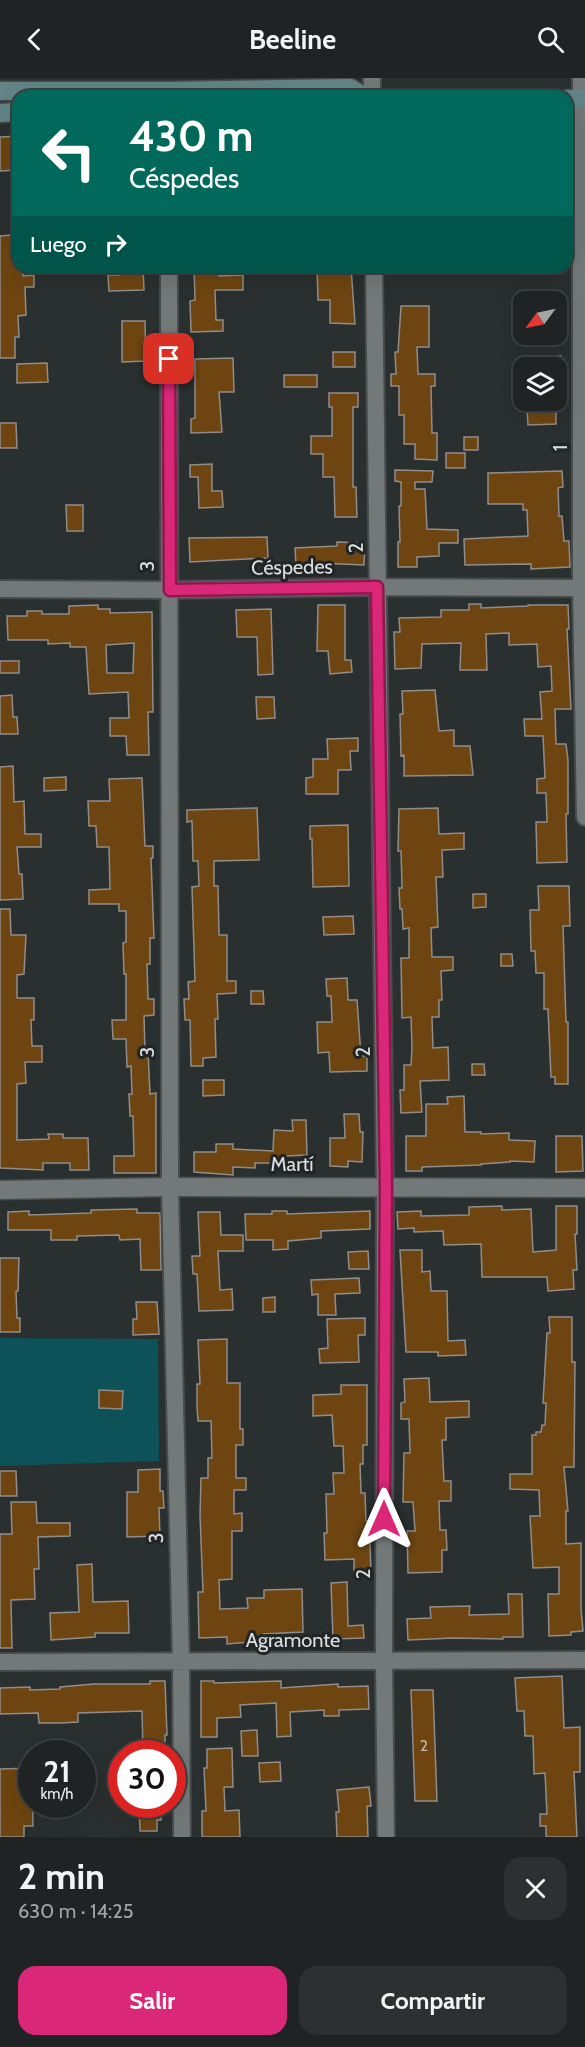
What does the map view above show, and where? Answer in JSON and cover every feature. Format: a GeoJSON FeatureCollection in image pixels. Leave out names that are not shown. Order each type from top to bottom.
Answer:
{"type":"FeatureCollection","features":[{"type":"Feature","properties":{"kind":"main road"},"geometry":{"type":"LineString","coordinates":[[57,90],[170,88],[207,90]]}},
{"type":"Feature","properties":{"kind":"main road"},"geometry":{"type":"LineString","coordinates":[[315,90],[350,88],[353,90]]}},
{"type":"Feature","properties":{"kind":"street","name":"1"},"geometry":{"type":"LineString","coordinates":[[581,78],[578,99],[585,817]]}},
{"type":"Feature","properties":{"kind":"street","name":"3"},"geometry":{"type":"LineString","coordinates":[[169,273],[170,1187],[181,1661],[182,1837]]}},
{"type":"Feature","properties":{"kind":"street","name":"2"},"geometry":{"type":"LineString","coordinates":[[374,273],[386,1187],[384,1661],[386,1837]]}},
{"type":"Feature","properties":{"kind":"street","name":"Céspedes"},"geometry":{"type":"LineString","coordinates":[[0,589],[170,590],[377,587],[583,589]]}},
{"type":"Feature","properties":{"kind":"street","name":"Martí"},"geometry":{"type":"LineString","coordinates":[[0,1190],[170,1187],[585,1188]]}},
{"type":"Feature","properties":{"kind":"street","name":"Agramonte"},"geometry":{"type":"LineString","coordinates":[[0,1662],[585,1660]]}},
{"type":"Feature","properties":{"kind":"shaded area"},"geometry":{"type":"Polygon","coordinates":[[[0,1338],[158,1339],[159,1461],[0,1466],[0,1338]]]}},
{"type":"Feature","properties":{"kind":"building"},"geometry":{"type":"Polygon","coordinates":[[[12,136],[12,170],[0,171],[0,137],[12,136]]]}},
{"type":"Feature","properties":{"kind":"building"},"geometry":{"type":"Polygon","coordinates":[[[11,235],[12,273],[23,273],[23,276],[34,275],[34,287],[25,287],[26,315],[18,316],[19,337],[15,337],[15,358],[0,358],[0,236],[11,235]]]}},
{"type":"Feature","properties":{"kind":"building"},"geometry":{"type":"Polygon","coordinates":[[[119,273],[143,273],[144,290],[109,291],[108,275],[119,275],[119,273]]]}},
{"type":"Feature","properties":{"kind":"building"},"geometry":{"type":"Polygon","coordinates":[[[194,273],[219,273],[219,276],[243,275],[243,290],[215,290],[216,320],[223,320],[223,331],[191,332],[190,301],[195,300],[194,273]]]}},
{"type":"Feature","properties":{"kind":"building"},"geometry":{"type":"Polygon","coordinates":[[[317,273],[351,273],[355,324],[330,323],[330,300],[318,300],[317,273]]]}},
{"type":"Feature","properties":{"kind":"building"},"geometry":{"type":"Polygon","coordinates":[[[401,306],[429,306],[429,347],[417,347],[418,374],[435,374],[435,386],[431,386],[432,433],[437,433],[437,460],[415,459],[415,444],[404,444],[404,415],[399,415],[399,386],[391,386],[391,374],[396,374],[395,352],[398,352],[401,306]]]}},
{"type":"Feature","properties":{"kind":"building"},"geometry":{"type":"Polygon","coordinates":[[[122,321],[145,321],[146,361],[122,362],[122,321]]]}},
{"type":"Feature","properties":{"kind":"building"},"geometry":{"type":"Polygon","coordinates":[[[333,352],[355,352],[355,367],[333,367],[333,352]]]}},
{"type":"Feature","properties":{"kind":"building"},"geometry":{"type":"Polygon","coordinates":[[[233,358],[234,392],[219,392],[222,432],[191,433],[191,419],[195,418],[195,359],[233,358]]]}},
{"type":"Feature","properties":{"kind":"building"},"geometry":{"type":"Polygon","coordinates":[[[47,363],[48,382],[17,383],[17,364],[47,363]]]}},
{"type":"Feature","properties":{"kind":"building"},"geometry":{"type":"Polygon","coordinates":[[[284,375],[317,375],[317,387],[284,387],[284,375]]]}},
{"type":"Feature","properties":{"kind":"building"},"geometry":{"type":"Polygon","coordinates":[[[329,393],[358,393],[358,407],[353,407],[353,487],[356,487],[357,517],[335,517],[334,477],[323,477],[323,454],[311,454],[311,436],[332,436],[332,407],[329,407],[329,393]]]}},
{"type":"Feature","properties":{"kind":"building"},"geometry":{"type":"Polygon","coordinates":[[[527,411],[556,411],[556,424],[528,425],[527,411]]]}},
{"type":"Feature","properties":{"kind":"building"},"geometry":{"type":"Polygon","coordinates":[[[0,423],[16,423],[17,448],[0,448],[0,423]]]}},
{"type":"Feature","properties":{"kind":"building"},"geometry":{"type":"Polygon","coordinates":[[[464,437],[478,437],[478,450],[464,450],[464,437]]]}},
{"type":"Feature","properties":{"kind":"building"},"geometry":{"type":"Polygon","coordinates":[[[446,453],[465,453],[465,468],[446,468],[446,453]]]}},
{"type":"Feature","properties":{"kind":"building"},"geometry":{"type":"Polygon","coordinates":[[[212,464],[212,491],[222,491],[223,507],[199,508],[198,477],[190,477],[190,465],[212,464]]]}},
{"type":"Feature","properties":{"kind":"building"},"geometry":{"type":"Polygon","coordinates":[[[395,470],[433,471],[432,482],[415,482],[415,489],[425,489],[427,529],[458,530],[458,543],[439,543],[439,556],[417,557],[417,567],[398,567],[401,482],[395,481],[395,470]]]}},
{"type":"Feature","properties":{"kind":"building"},"geometry":{"type":"Polygon","coordinates":[[[562,471],[563,487],[558,488],[559,516],[562,516],[564,541],[569,541],[570,567],[531,569],[531,564],[465,565],[464,539],[528,536],[527,510],[523,510],[523,504],[488,504],[488,473],[562,471]]]}},
{"type":"Feature","properties":{"kind":"building"},"geometry":{"type":"Polygon","coordinates":[[[66,505],[83,505],[83,531],[67,531],[66,505]]]}},
{"type":"Feature","properties":{"kind":"building"},"geometry":{"type":"Polygon","coordinates":[[[267,537],[268,558],[190,562],[189,538],[267,537]]]}},
{"type":"Feature","properties":{"kind":"building"},"geometry":{"type":"Polygon","coordinates":[[[337,542],[365,543],[364,565],[318,563],[296,565],[295,548],[337,546],[337,542]]]}},
{"type":"Feature","properties":{"kind":"building"},"geometry":{"type":"Polygon","coordinates":[[[469,604],[481,604],[481,608],[568,605],[571,709],[555,709],[556,744],[566,744],[568,760],[567,862],[537,863],[536,822],[547,822],[546,793],[537,793],[537,779],[545,778],[543,736],[525,736],[524,719],[542,719],[540,692],[552,691],[551,666],[538,667],[537,644],[509,645],[509,633],[486,634],[487,670],[460,670],[461,643],[422,644],[421,668],[395,669],[394,632],[400,632],[399,618],[441,617],[441,610],[469,610],[469,604]]]}},
{"type":"Feature","properties":{"kind":"building"},"geometry":{"type":"Polygon","coordinates":[[[98,605],[98,609],[110,609],[110,613],[152,612],[153,712],[148,712],[149,755],[127,755],[126,736],[110,736],[110,718],[129,718],[128,692],[89,694],[86,647],[70,647],[70,643],[48,644],[48,640],[8,640],[7,616],[27,616],[27,611],[42,611],[42,614],[69,614],[69,606],[98,605]],[[134,643],[106,645],[107,673],[133,673],[134,643]]]}},
{"type":"Feature","properties":{"kind":"building"},"geometry":{"type":"Polygon","coordinates":[[[318,605],[345,605],[345,660],[351,660],[352,672],[330,674],[328,651],[317,651],[318,605]]]}},
{"type":"Feature","properties":{"kind":"building"},"geometry":{"type":"Polygon","coordinates":[[[271,609],[273,674],[258,675],[257,637],[237,637],[236,610],[271,609]]]}},
{"type":"Feature","properties":{"kind":"building"},"geometry":{"type":"Polygon","coordinates":[[[0,661],[19,661],[19,673],[0,673],[0,661]]]}},
{"type":"Feature","properties":{"kind":"building"},"geometry":{"type":"Polygon","coordinates":[[[435,690],[439,731],[454,730],[454,746],[470,746],[473,775],[404,776],[400,714],[403,714],[402,691],[435,690]]]}},
{"type":"Feature","properties":{"kind":"building"},"geometry":{"type":"Polygon","coordinates":[[[12,695],[13,717],[17,717],[18,734],[0,734],[0,696],[12,695]]]}},
{"type":"Feature","properties":{"kind":"building"},"geometry":{"type":"Polygon","coordinates":[[[256,697],[274,697],[275,718],[257,719],[256,697]]]}},
{"type":"Feature","properties":{"kind":"building"},"geometry":{"type":"Polygon","coordinates":[[[358,738],[358,751],[350,751],[351,770],[338,770],[338,794],[306,794],[306,778],[313,777],[313,759],[328,759],[327,739],[358,738]]]}},
{"type":"Feature","properties":{"kind":"building"},"geometry":{"type":"Polygon","coordinates":[[[13,766],[14,802],[24,801],[25,834],[41,834],[41,847],[17,847],[19,874],[22,874],[23,899],[0,900],[0,767],[13,766]]]}},
{"type":"Feature","properties":{"kind":"building"},"geometry":{"type":"Polygon","coordinates":[[[66,777],[66,790],[44,791],[44,778],[66,777]]]}},
{"type":"Feature","properties":{"kind":"building"},"geometry":{"type":"Polygon","coordinates":[[[142,778],[145,846],[153,846],[153,858],[151,858],[154,938],[150,938],[150,964],[147,964],[148,999],[154,999],[154,1015],[144,1016],[150,1094],[156,1093],[156,1173],[114,1173],[114,1156],[134,1156],[133,1116],[130,1116],[129,1094],[132,1094],[131,1066],[127,1067],[126,1039],[113,1039],[112,1020],[126,1020],[123,943],[126,942],[126,911],[119,911],[119,904],[89,904],[89,890],[110,889],[109,847],[97,847],[96,826],[89,826],[88,801],[110,801],[109,779],[142,778]]]}},
{"type":"Feature","properties":{"kind":"building"},"geometry":{"type":"Polygon","coordinates":[[[257,808],[259,860],[214,861],[214,886],[218,886],[219,935],[227,935],[227,981],[236,981],[236,993],[217,994],[216,1057],[203,1058],[203,1066],[191,1066],[190,1020],[185,1020],[184,999],[189,999],[188,982],[195,981],[192,887],[199,886],[198,861],[193,861],[192,821],[187,822],[187,810],[257,808]]]}},
{"type":"Feature","properties":{"kind":"building"},"geometry":{"type":"Polygon","coordinates":[[[438,808],[439,834],[464,833],[464,849],[442,850],[443,877],[436,877],[438,927],[431,928],[432,957],[453,957],[453,970],[441,971],[442,1000],[439,1000],[439,1017],[432,1017],[433,1048],[448,1047],[449,1080],[420,1081],[422,1112],[401,1113],[400,1090],[404,1090],[404,1065],[411,1065],[412,1048],[411,1017],[402,1018],[401,958],[409,958],[409,928],[403,929],[402,909],[400,909],[399,888],[402,888],[401,851],[398,851],[399,809],[438,808]]]}},
{"type":"Feature","properties":{"kind":"building"},"geometry":{"type":"Polygon","coordinates":[[[348,825],[349,886],[313,887],[310,826],[348,825]]]}},
{"type":"Feature","properties":{"kind":"building"},"geometry":{"type":"Polygon","coordinates":[[[538,886],[569,886],[570,926],[563,926],[566,1022],[568,1022],[568,1084],[555,1084],[555,1077],[551,1077],[548,1009],[544,1009],[544,973],[536,973],[535,951],[531,951],[530,910],[539,910],[538,886]]]}},
{"type":"Feature","properties":{"kind":"building"},"geometry":{"type":"Polygon","coordinates":[[[473,894],[486,894],[486,907],[473,908],[473,894]]]}},
{"type":"Feature","properties":{"kind":"building"},"geometry":{"type":"Polygon","coordinates":[[[0,909],[10,909],[11,935],[26,935],[24,974],[17,975],[17,998],[34,998],[34,1020],[31,1020],[32,1046],[42,1046],[42,1062],[25,1062],[26,1083],[17,1084],[17,1140],[49,1139],[48,1134],[63,1134],[63,1138],[88,1138],[89,1170],[70,1170],[70,1163],[43,1163],[43,1170],[0,1168],[0,909]]]}},
{"type":"Feature","properties":{"kind":"building"},"geometry":{"type":"Polygon","coordinates":[[[353,916],[354,934],[324,935],[323,917],[353,916]]]}},
{"type":"Feature","properties":{"kind":"building"},"geometry":{"type":"Polygon","coordinates":[[[501,954],[512,954],[513,966],[501,966],[501,954]]]}},
{"type":"Feature","properties":{"kind":"building"},"geometry":{"type":"Polygon","coordinates":[[[347,978],[348,1000],[357,1000],[361,1056],[367,1056],[367,1071],[330,1072],[329,1052],[318,1053],[317,1022],[332,1022],[331,996],[327,996],[326,979],[347,978]]]}},
{"type":"Feature","properties":{"kind":"building"},"geometry":{"type":"Polygon","coordinates":[[[251,991],[263,991],[264,1004],[251,1004],[251,991]]]}},
{"type":"Feature","properties":{"kind":"building"},"geometry":{"type":"Polygon","coordinates":[[[472,1064],[484,1064],[485,1075],[472,1075],[472,1064]]]}},
{"type":"Feature","properties":{"kind":"building"},"geometry":{"type":"Polygon","coordinates":[[[203,1080],[224,1080],[224,1095],[203,1096],[203,1080]]]}},
{"type":"Feature","properties":{"kind":"building"},"geometry":{"type":"Polygon","coordinates":[[[464,1096],[465,1132],[509,1133],[509,1140],[535,1141],[534,1162],[510,1161],[481,1165],[422,1167],[422,1171],[406,1171],[406,1136],[426,1136],[426,1104],[448,1104],[447,1097],[464,1096]]]}},
{"type":"Feature","properties":{"kind":"building"},"geometry":{"type":"Polygon","coordinates":[[[344,1114],[359,1114],[360,1132],[363,1132],[362,1162],[348,1161],[348,1167],[330,1166],[330,1138],[345,1138],[344,1114]]]}},
{"type":"Feature","properties":{"kind":"building"},"geometry":{"type":"Polygon","coordinates":[[[292,1120],[306,1120],[307,1155],[285,1156],[285,1163],[255,1163],[255,1168],[233,1167],[233,1175],[194,1172],[194,1152],[216,1152],[216,1144],[233,1144],[233,1149],[273,1151],[274,1130],[293,1131],[292,1120]]]}},
{"type":"Feature","properties":{"kind":"building"},"geometry":{"type":"Polygon","coordinates":[[[556,1136],[582,1136],[583,1171],[556,1172],[556,1136]]]}},
{"type":"Feature","properties":{"kind":"building"},"geometry":{"type":"Polygon","coordinates":[[[502,1206],[502,1210],[531,1209],[533,1252],[556,1250],[556,1206],[577,1206],[577,1234],[575,1234],[577,1270],[573,1270],[574,1289],[548,1291],[547,1277],[482,1277],[481,1244],[444,1245],[443,1231],[414,1232],[414,1228],[398,1229],[397,1212],[421,1211],[421,1216],[469,1215],[469,1207],[502,1206]]]}},
{"type":"Feature","properties":{"kind":"building"},"geometry":{"type":"Polygon","coordinates":[[[137,1209],[137,1213],[160,1213],[161,1270],[141,1270],[140,1239],[120,1240],[119,1235],[77,1236],[77,1240],[51,1240],[51,1230],[8,1230],[8,1212],[29,1211],[29,1215],[137,1209]]]}},
{"type":"Feature","properties":{"kind":"building"},"geometry":{"type":"Polygon","coordinates":[[[272,1211],[287,1211],[287,1214],[370,1211],[370,1229],[321,1231],[321,1238],[288,1241],[288,1249],[273,1250],[273,1240],[246,1240],[245,1214],[272,1214],[272,1211]]]}},
{"type":"Feature","properties":{"kind":"building"},"geometry":{"type":"Polygon","coordinates":[[[198,1212],[220,1212],[221,1235],[243,1235],[243,1251],[218,1251],[220,1290],[232,1289],[233,1310],[199,1311],[197,1274],[193,1274],[192,1256],[200,1256],[198,1212]]]}},
{"type":"Feature","properties":{"kind":"building"},"geometry":{"type":"Polygon","coordinates":[[[400,1250],[422,1250],[422,1272],[430,1271],[431,1291],[447,1291],[448,1341],[465,1340],[466,1355],[438,1356],[438,1352],[406,1352],[400,1250]]]}},
{"type":"Feature","properties":{"kind":"building"},"geometry":{"type":"Polygon","coordinates":[[[368,1251],[369,1269],[349,1269],[348,1252],[368,1251]]]}},
{"type":"Feature","properties":{"kind":"building"},"geometry":{"type":"Polygon","coordinates":[[[0,1258],[19,1258],[18,1291],[16,1291],[20,1332],[0,1332],[0,1258]]]}},
{"type":"Feature","properties":{"kind":"building"},"geometry":{"type":"Polygon","coordinates":[[[359,1278],[360,1293],[335,1294],[336,1315],[318,1315],[318,1294],[312,1295],[311,1280],[359,1278]]]}},
{"type":"Feature","properties":{"kind":"building"},"geometry":{"type":"Polygon","coordinates":[[[275,1297],[275,1312],[263,1312],[263,1298],[275,1297]]]}},
{"type":"Feature","properties":{"kind":"building"},"geometry":{"type":"Polygon","coordinates":[[[136,1302],[157,1302],[159,1334],[133,1335],[133,1319],[137,1319],[136,1302]]]}},
{"type":"Feature","properties":{"kind":"building"},"geometry":{"type":"Polygon","coordinates":[[[549,1317],[572,1317],[572,1362],[575,1362],[574,1467],[564,1467],[568,1511],[566,1511],[566,1544],[581,1543],[583,1631],[571,1632],[571,1635],[549,1636],[548,1594],[559,1594],[559,1567],[533,1568],[530,1516],[540,1516],[539,1490],[510,1489],[510,1474],[532,1474],[532,1435],[541,1432],[542,1425],[545,1425],[546,1403],[543,1403],[547,1333],[550,1333],[549,1317]]]}},
{"type":"Feature","properties":{"kind":"building"},"geometry":{"type":"Polygon","coordinates":[[[365,1318],[365,1335],[358,1335],[359,1362],[320,1363],[319,1349],[328,1348],[327,1319],[365,1318]]]}},
{"type":"Feature","properties":{"kind":"building"},"geometry":{"type":"Polygon","coordinates":[[[227,1339],[227,1383],[240,1383],[240,1429],[243,1429],[243,1445],[236,1445],[236,1478],[246,1478],[246,1490],[234,1490],[234,1514],[242,1513],[242,1531],[232,1531],[232,1579],[219,1580],[220,1609],[248,1608],[247,1598],[264,1598],[264,1590],[302,1589],[303,1632],[263,1634],[263,1641],[227,1644],[227,1637],[199,1638],[198,1592],[203,1592],[201,1478],[208,1478],[208,1458],[212,1458],[211,1421],[198,1421],[197,1384],[200,1384],[198,1340],[227,1339]]]}},
{"type":"Feature","properties":{"kind":"building"},"geometry":{"type":"Polygon","coordinates":[[[429,1378],[430,1402],[469,1401],[469,1417],[446,1418],[446,1440],[442,1440],[444,1481],[451,1481],[451,1501],[439,1501],[440,1530],[446,1530],[447,1550],[442,1550],[442,1572],[408,1573],[407,1531],[415,1531],[413,1502],[403,1502],[404,1453],[410,1453],[409,1419],[401,1419],[401,1403],[405,1402],[404,1379],[429,1378]]]}},
{"type":"Feature","properties":{"kind":"building"},"geometry":{"type":"Polygon","coordinates":[[[341,1385],[367,1385],[367,1445],[363,1445],[363,1464],[360,1464],[361,1493],[365,1493],[366,1521],[369,1521],[371,1571],[354,1571],[354,1559],[325,1560],[326,1494],[334,1494],[333,1473],[344,1473],[343,1446],[334,1446],[332,1415],[313,1416],[313,1395],[341,1394],[341,1385]]]}},
{"type":"Feature","properties":{"kind":"building"},"geometry":{"type":"Polygon","coordinates":[[[99,1390],[123,1391],[122,1409],[99,1408],[99,1390]]]}},
{"type":"Feature","properties":{"kind":"building"},"geometry":{"type":"Polygon","coordinates":[[[160,1469],[160,1491],[163,1491],[164,1508],[159,1508],[160,1536],[127,1537],[127,1492],[138,1492],[138,1470],[160,1469]]]}},
{"type":"Feature","properties":{"kind":"building"},"geometry":{"type":"Polygon","coordinates":[[[0,1471],[16,1471],[17,1496],[0,1496],[0,1471]]]}},
{"type":"Feature","properties":{"kind":"building"},"geometry":{"type":"Polygon","coordinates":[[[11,1502],[36,1502],[37,1523],[70,1523],[70,1536],[38,1537],[39,1569],[34,1569],[35,1599],[11,1600],[12,1648],[0,1648],[0,1534],[12,1534],[11,1502]]]}},
{"type":"Feature","properties":{"kind":"building"},"geometry":{"type":"Polygon","coordinates":[[[92,1564],[93,1602],[128,1601],[129,1633],[95,1633],[95,1637],[51,1640],[50,1613],[79,1612],[77,1565],[92,1564]]]}},
{"type":"Feature","properties":{"kind":"building"},"geometry":{"type":"Polygon","coordinates":[[[347,1582],[348,1626],[363,1625],[364,1638],[333,1639],[331,1583],[347,1582]]]}},
{"type":"Feature","properties":{"kind":"building"},"geometry":{"type":"Polygon","coordinates":[[[508,1594],[522,1594],[523,1637],[408,1640],[407,1619],[431,1618],[430,1607],[470,1606],[469,1615],[509,1614],[508,1594]]]}},
{"type":"Feature","properties":{"kind":"building"},"geometry":{"type":"Polygon","coordinates":[[[562,1676],[564,1728],[580,1727],[580,1772],[574,1772],[577,1837],[546,1837],[546,1826],[540,1826],[540,1814],[547,1814],[545,1773],[534,1774],[533,1736],[525,1736],[524,1711],[517,1711],[515,1678],[562,1676]]]}},
{"type":"Feature","properties":{"kind":"building"},"geometry":{"type":"Polygon","coordinates":[[[150,1681],[165,1681],[167,1735],[165,1735],[165,1740],[143,1740],[142,1711],[78,1713],[78,1722],[61,1723],[39,1723],[38,1713],[0,1714],[0,1688],[30,1687],[30,1690],[60,1689],[60,1687],[94,1684],[150,1684],[150,1681]]]}},
{"type":"Feature","properties":{"kind":"building"},"geometry":{"type":"Polygon","coordinates":[[[201,1681],[214,1681],[214,1683],[281,1681],[281,1688],[338,1684],[338,1687],[368,1686],[369,1709],[339,1710],[339,1716],[324,1716],[324,1710],[290,1712],[291,1736],[277,1737],[276,1703],[240,1705],[241,1717],[217,1718],[217,1737],[201,1737],[201,1681]]]}},
{"type":"Feature","properties":{"kind":"building"},"geometry":{"type":"Polygon","coordinates":[[[411,1690],[433,1690],[437,1801],[415,1801],[411,1690]]]}},
{"type":"Feature","properties":{"kind":"building"},"geometry":{"type":"Polygon","coordinates":[[[257,1730],[258,1756],[242,1756],[241,1731],[257,1730]]]}},
{"type":"Feature","properties":{"kind":"building"},"geometry":{"type":"Polygon","coordinates":[[[232,1748],[233,1787],[224,1787],[225,1811],[239,1810],[240,1837],[202,1837],[202,1811],[206,1811],[204,1768],[207,1768],[207,1749],[232,1748]]]}},
{"type":"Feature","properties":{"kind":"building"},"geometry":{"type":"Polygon","coordinates":[[[280,1762],[281,1781],[260,1782],[259,1763],[280,1762]]]}},
{"type":"Feature","properties":{"kind":"building"},"geometry":{"type":"Polygon","coordinates":[[[18,1768],[18,1818],[33,1818],[33,1826],[24,1826],[24,1837],[0,1837],[0,1769],[18,1768]]]}},
{"type":"Feature","properties":{"kind":"building"},"geometry":{"type":"Polygon","coordinates":[[[369,1787],[371,1806],[367,1806],[368,1837],[337,1837],[336,1812],[339,1812],[337,1790],[369,1787]]]}},
{"type":"Feature","properties":{"kind":"building"},"geometry":{"type":"Polygon","coordinates":[[[140,1818],[161,1818],[157,1820],[157,1831],[140,1831],[140,1818]]]}},
{"type":"Feature","properties":{"kind":"route"},"geometry":{"type":"LineString","coordinates":[[169,359],[170,590],[377,587],[386,1187],[384,1519]]}}]}
